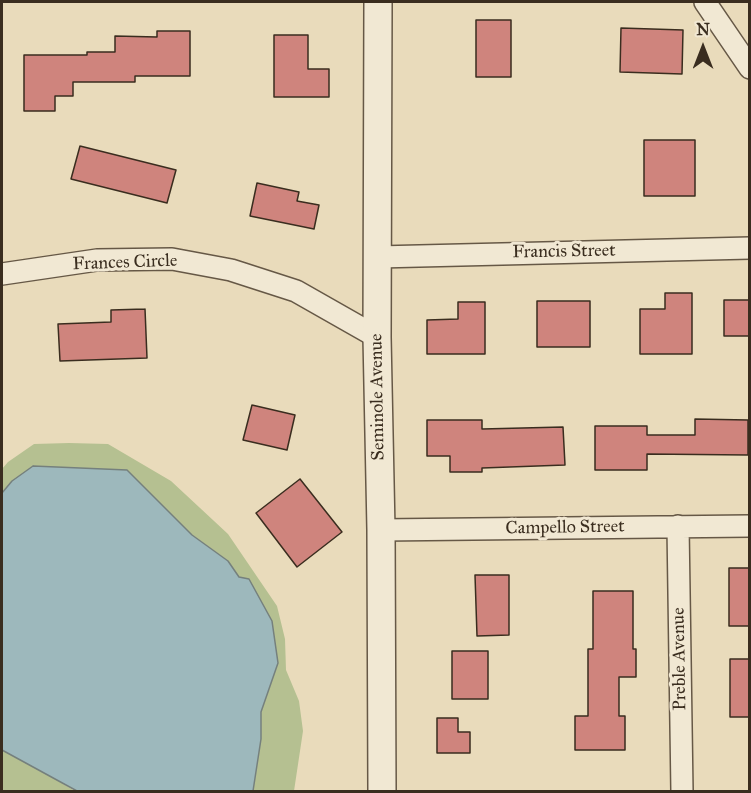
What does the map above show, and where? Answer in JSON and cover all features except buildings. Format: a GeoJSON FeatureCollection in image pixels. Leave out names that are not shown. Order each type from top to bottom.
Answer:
{"type":"FeatureCollection","features":[{"type":"Feature","properties":{"kind":"street","name":"Seminole Avenue"},"geometry":{"type":"LineString","coordinates":[[378,2],[377,338],[381,530],[382,792]]}},
{"type":"Feature","properties":{"kind":"street"},"geometry":{"type":"LineString","coordinates":[[705,2],[750,68]]}},
{"type":"Feature","properties":{"kind":"street","name":"Francis Street"},"geometry":{"type":"LineString","coordinates":[[378,256],[750,248]]}},
{"type":"Feature","properties":{"kind":"street","name":"Frances Circle"},"geometry":{"type":"LineString","coordinates":[[2,274],[97,260],[172,259],[231,270],[296,291],[377,338]]}},
{"type":"Feature","properties":{"kind":"street","name":"Campello Street"},"geometry":{"type":"LineString","coordinates":[[381,530],[750,525]]}},
{"type":"Feature","properties":{"kind":"street","name":"Preble Avenue"},"geometry":{"type":"LineString","coordinates":[[678,526],[682,792]]}},
{"type":"Feature","properties":{"kind":"green space"},"geometry":{"type":"Polygon","coordinates":[[[34,444],[108,444],[171,481],[228,534],[277,606],[285,639],[286,670],[299,701],[303,731],[294,791],[253,791],[261,739],[261,712],[278,663],[239,578],[228,561],[192,535],[127,470],[12,481],[2,493],[2,469],[8,462],[34,444]]]}},
{"type":"Feature","properties":{"kind":"green space"},"geometry":{"type":"Polygon","coordinates":[[[2,750],[77,791],[5,792],[2,790],[2,750]]]}},
{"type":"Feature","properties":{"kind":"water"},"geometry":{"type":"Polygon","coordinates":[[[33,466],[127,470],[192,535],[228,561],[239,577],[249,579],[272,621],[278,663],[261,712],[261,739],[253,791],[77,791],[2,750],[2,493],[12,481],[33,466]]]}}]}
